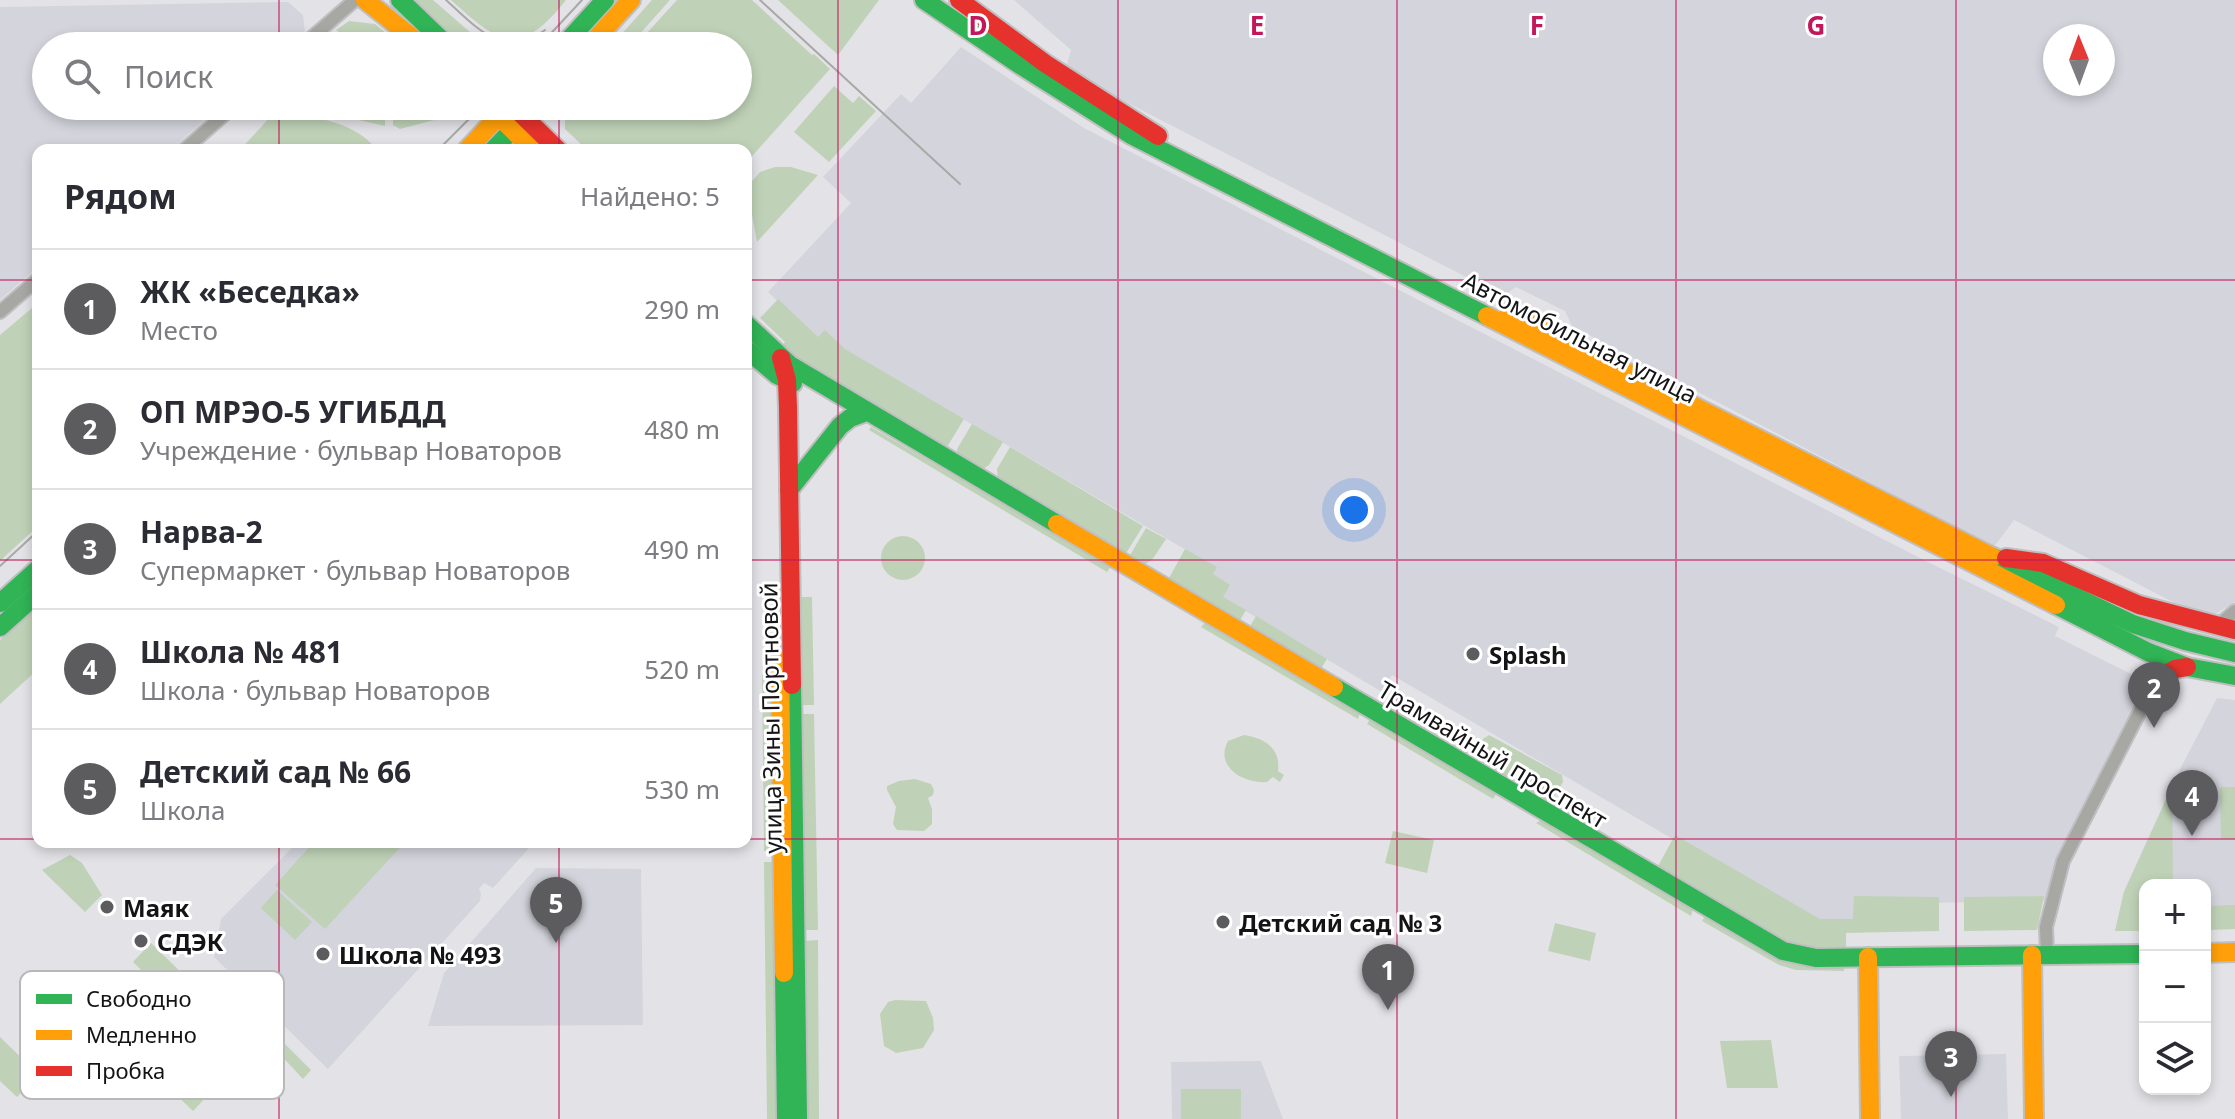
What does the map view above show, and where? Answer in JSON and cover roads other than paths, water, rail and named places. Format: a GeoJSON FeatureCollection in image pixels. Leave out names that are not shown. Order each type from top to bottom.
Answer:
{"type":"FeatureCollection","features":[{"type":"Feature","properties":{"kind":"main road"},"geometry":{"type":"LineString","coordinates":[[365,0],[405,32]]}},
{"type":"Feature","properties":{"kind":"main road"},"geometry":{"type":"LineString","coordinates":[[400,0],[433,32]]}},
{"type":"Feature","properties":{"kind":"main road"},"geometry":{"type":"LineString","coordinates":[[576,32],[605,0]]}},
{"type":"Feature","properties":{"kind":"main road"},"geometry":{"type":"LineString","coordinates":[[602,32],[631,0]]}},
{"type":"Feature","properties":{"kind":"main road","name":"Автомобильная улица"},"geometry":{"type":"LineString","coordinates":[[924,0],[1131,135],[2148,652],[2187,667],[2235,676]]}},
{"type":"Feature","properties":{"kind":"main road","name":"Автомобильная улица"},"geometry":{"type":"LineString","coordinates":[[959,0],[1046,64],[1143,128],[1988,555],[2133,624],[2235,653]]}},
{"type":"Feature","properties":{"kind":"main road"},"geometry":{"type":"LineString","coordinates":[[474,144],[502,120]]}},
{"type":"Feature","properties":{"kind":"main road"},"geometry":{"type":"LineString","coordinates":[[496,144],[507,120]]}},
{"type":"Feature","properties":{"kind":"main road"},"geometry":{"type":"LineString","coordinates":[[516,120],[530,144]]}},
{"type":"Feature","properties":{"kind":"main road"},"geometry":{"type":"LineString","coordinates":[[521,120],[551,144]]}},
{"type":"Feature","properties":{"kind":"main road","name":"Трамвайный проспект"},"geometry":{"type":"LineString","coordinates":[[752,332],[782,371]]}},
{"type":"Feature","properties":{"kind":"main road","name":"Трамвайный проспект"},"geometry":{"type":"LineString","coordinates":[[752,353],[782,371],[866,412],[1771,946],[1799,956],[1816,958],[2139,954]]}},
{"type":"Feature","properties":{"kind":"main road","name":"улица Зины Портновой"},"geometry":{"type":"LineString","coordinates":[[782,371],[789,490],[798,1119]]}},
{"type":"Feature","properties":{"kind":"main road","name":"улица Зины Портновой"},"geometry":{"type":"LineString","coordinates":[[782,371],[786,1119]]}},
{"type":"Feature","properties":{"kind":"main road"},"geometry":{"type":"LineString","coordinates":[[789,490],[840,426],[866,412]]}},
{"type":"Feature","properties":{"kind":"main road"},"geometry":{"type":"LineString","coordinates":[[1988,555],[2043,563],[2139,605],[2226,628]]}},
{"type":"Feature","properties":{"kind":"main road"},"geometry":{"type":"LineString","coordinates":[[0,603],[32,574]]}},
{"type":"Feature","properties":{"kind":"main road"},"geometry":{"type":"LineString","coordinates":[[0,627],[32,598]]}},
{"type":"Feature","properties":{"kind":"main road"},"geometry":{"type":"LineString","coordinates":[[2157,680],[2175,669],[2187,667]]}},
{"type":"Feature","properties":{"kind":"main road"},"geometry":{"type":"LineString","coordinates":[[2211,953],[2235,952]]}},
{"type":"Feature","properties":{"kind":"main road"},"geometry":{"type":"LineString","coordinates":[[2034,1119],[2040,955]]}},
{"type":"Feature","properties":{"kind":"main road"},"geometry":{"type":"LineString","coordinates":[[1868,957],[1870,1119]]}},
{"type":"Feature","properties":{"kind":"street"},"geometry":{"type":"LineString","coordinates":[[318,32],[355,0]]}},
{"type":"Feature","properties":{"kind":"street"},"geometry":{"type":"LineString","coordinates":[[191,144],[218,120]]}},
{"type":"Feature","properties":{"kind":"street"},"geometry":{"type":"LineString","coordinates":[[0,312],[32,284]]}},
{"type":"Feature","properties":{"kind":"street"},"geometry":{"type":"LineString","coordinates":[[2226,628],[2235,611]]}},
{"type":"Feature","properties":{"kind":"street"},"geometry":{"type":"LineString","coordinates":[[2040,955],[2063,861],[2157,680],[2159,668],[2148,652]]}},
{"type":"Feature","properties":{"kind":"tram line"},"geometry":{"type":"LineString","coordinates":[[446,0],[483,32]]}},
{"type":"Feature","properties":{"kind":"tram line"},"geometry":{"type":"LineString","coordinates":[[552,32],[582,0]]}},
{"type":"Feature","properties":{"kind":"tram line"},"geometry":{"type":"LineString","coordinates":[[760,0],[960,184]]}},
{"type":"Feature","properties":{"kind":"tram line"},"geometry":{"type":"LineString","coordinates":[[444,144],[468,120]]}},
{"type":"Feature","properties":{"kind":"tram line"},"geometry":{"type":"LineString","coordinates":[[0,566],[32,537]]}},
{"type":"Feature","properties":{"kind":"place","name":"Splash"},"geometry":{"type":"Point","coordinates":[1473,654]}},
{"type":"Feature","properties":{"kind":"place","name":"ОП МРЭО-5 УГИБДД"},"geometry":{"type":"Point","coordinates":[2154,728]}},
{"type":"Feature","properties":{"kind":"place","name":"Школа № 481"},"geometry":{"type":"Point","coordinates":[2192,836]}},
{"type":"Feature","properties":{"kind":"place","name":"Маяк"},"geometry":{"type":"Point","coordinates":[107,907]}},
{"type":"Feature","properties":{"kind":"place","name":"Детский сад № 3"},"geometry":{"type":"Point","coordinates":[1223,922]}},
{"type":"Feature","properties":{"kind":"place","name":"СДЭК"},"geometry":{"type":"Point","coordinates":[141,941]}},
{"type":"Feature","properties":{"kind":"place","name":"Детский сад № 66"},"geometry":{"type":"Point","coordinates":[556,943]}},
{"type":"Feature","properties":{"kind":"place","name":"Школа № 493"},"geometry":{"type":"Point","coordinates":[323,954]}},
{"type":"Feature","properties":{"kind":"place","name":"ЖК «Беседка»"},"geometry":{"type":"Point","coordinates":[1388,1010]}},
{"type":"Feature","properties":{"kind":"place","name":"Нарва-2"},"geometry":{"type":"Point","coordinates":[1951,1097]}}]}
